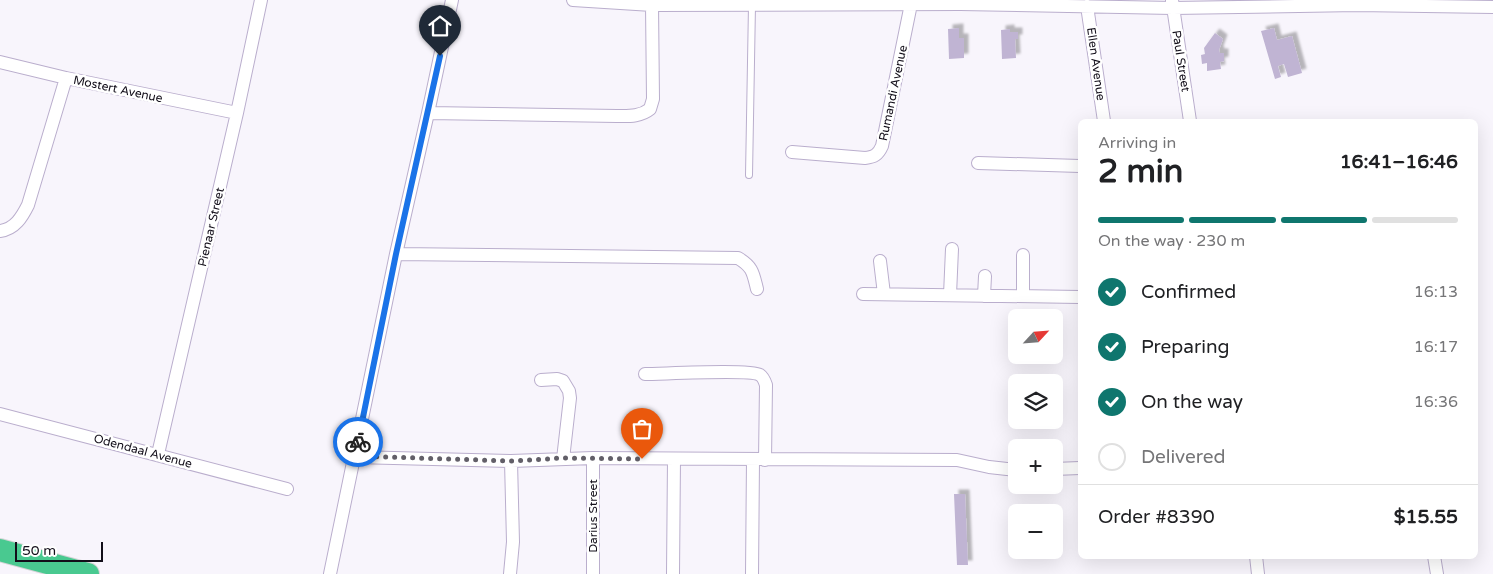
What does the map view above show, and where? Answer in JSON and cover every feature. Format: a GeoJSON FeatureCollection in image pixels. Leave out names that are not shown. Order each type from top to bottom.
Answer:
{"type":"FeatureCollection","features":[{"type":"Feature","properties":{"kind":"highway"},"geometry":{"type":"LineString","coordinates":[[0,550],[88,574]]}},
{"type":"Feature","properties":{"kind":"street","name":"Pienaar Street"},"geometry":{"type":"LineString","coordinates":[[158,454],[237,113],[261,0]]}},
{"type":"Feature","properties":{"kind":"street"},"geometry":{"type":"LineString","coordinates":[[330,574],[396,254],[452,0]]}},
{"type":"Feature","properties":{"kind":"street"},"geometry":{"type":"LineString","coordinates":[[573,0],[652,5],[910,4],[960,2],[1072,3],[1087,6],[1356,3],[1493,7]]}},
{"type":"Feature","properties":{"kind":"street","name":"Rumandi Avenue"},"geometry":{"type":"LineString","coordinates":[[792,152],[864,158],[876,155],[879,152],[882,146],[910,4]]}},
{"type":"Feature","properties":{"kind":"street","name":"Paul Street"},"geometry":{"type":"LineString","coordinates":[[1172,4],[1190,119]]}},
{"type":"Feature","properties":{"kind":"street"},"geometry":{"type":"LineString","coordinates":[[428,113],[617,116],[636,116],[644,113],[650,109],[653,99],[652,5]]}},
{"type":"Feature","properties":{"kind":"street","name":"Ellen Avenue"},"geometry":{"type":"LineString","coordinates":[[1087,6],[1104,119]]}},
{"type":"Feature","properties":{"kind":"street","name":"Mostert Avenue"},"geometry":{"type":"LineString","coordinates":[[0,62],[66,78],[237,113]]}},
{"type":"Feature","properties":{"kind":"street"},"geometry":{"type":"LineString","coordinates":[[0,231],[5,231],[21,220],[28,205],[66,78]]}},
{"type":"Feature","properties":{"kind":"street"},"geometry":{"type":"LineString","coordinates":[[978,164],[1078,166]]}},
{"type":"Feature","properties":{"kind":"street"},"geometry":{"type":"LineString","coordinates":[[950,295],[952,249]]}},
{"type":"Feature","properties":{"kind":"street"},"geometry":{"type":"LineString","coordinates":[[396,254],[738,258],[753,270],[757,289]]}},
{"type":"Feature","properties":{"kind":"street"},"geometry":{"type":"LineString","coordinates":[[1023,255],[1023,296]]}},
{"type":"Feature","properties":{"kind":"street"},"geometry":{"type":"LineString","coordinates":[[880,261],[884,294]]}},
{"type":"Feature","properties":{"kind":"street"},"geometry":{"type":"LineString","coordinates":[[984,296],[985,276]]}},
{"type":"Feature","properties":{"kind":"street"},"geometry":{"type":"LineString","coordinates":[[863,294],[1078,297]]}},
{"type":"Feature","properties":{"kind":"street"},"geometry":{"type":"LineString","coordinates":[[645,374],[741,372],[760,375],[763,379],[766,385],[752,574]]}},
{"type":"Feature","properties":{"kind":"street"},"geometry":{"type":"LineString","coordinates":[[541,380],[562,381],[569,391],[570,398],[563,458]]}},
{"type":"Feature","properties":{"kind":"street","name":"Odendaal Avenue"},"geometry":{"type":"LineString","coordinates":[[0,414],[287,489]]}},
{"type":"Feature","properties":{"kind":"street"},"geometry":{"type":"LineString","coordinates":[[355,456],[511,461],[563,458],[957,460],[1008,469]]}},
{"type":"Feature","properties":{"kind":"street","name":"Darius Street"},"geometry":{"type":"LineString","coordinates":[[593,458],[593,574]]}},
{"type":"Feature","properties":{"kind":"street"},"geometry":{"type":"LineString","coordinates":[[673,574],[674,459]]}},
{"type":"Feature","properties":{"kind":"street"},"geometry":{"type":"LineString","coordinates":[[510,574],[514,542],[511,461]]}},
{"type":"Feature","properties":{"kind":"street"},"geometry":{"type":"LineString","coordinates":[[1063,469],[1078,468]]}},
{"type":"Feature","properties":{"kind":"street"},"geometry":{"type":"LineString","coordinates":[[1256,559],[1258,574]]}},
{"type":"Feature","properties":{"kind":"street"},"geometry":{"type":"LineString","coordinates":[[1434,559],[1436,574]]}},
{"type":"Feature","properties":{"kind":"lane"},"geometry":{"type":"LineString","coordinates":[[749,175],[752,5]]}},
{"type":"Feature","properties":{"kind":"building"},"geometry":{"type":"Polygon","coordinates":[[[959,28],[959,38],[964,38],[964,58],[949,59],[948,29],[959,28]]]}},
{"type":"Feature","properties":{"kind":"building"},"geometry":{"type":"Polygon","coordinates":[[[1274,28],[1277,40],[1292,36],[1302,73],[1288,77],[1284,64],[1278,66],[1281,77],[1275,79],[1261,31],[1274,28]]]}},
{"type":"Feature","properties":{"kind":"building"},"geometry":{"type":"Polygon","coordinates":[[[1010,29],[1010,32],[1018,32],[1018,39],[1015,39],[1016,58],[1002,59],[1001,30],[1010,29]]]}},
{"type":"Feature","properties":{"kind":"building"},"geometry":{"type":"Polygon","coordinates":[[[1215,33],[1223,39],[1219,50],[1220,53],[1224,53],[1224,61],[1220,62],[1221,69],[1207,71],[1207,63],[1202,64],[1201,55],[1205,54],[1204,48],[1215,33]]]}},
{"type":"Feature","properties":{"kind":"building"},"geometry":{"type":"Polygon","coordinates":[[[954,494],[965,494],[968,565],[957,565],[954,494]]]}},
{"type":"Feature","properties":{"kind":"way so far"},"geometry":{"type":"LineString","coordinates":[[358,442],[355,456],[511,461],[563,458],[642,459]]}},
{"type":"Feature","properties":{"kind":"route"},"geometry":{"type":"LineString","coordinates":[[358,442],[396,254],[440,56]]}}]}
